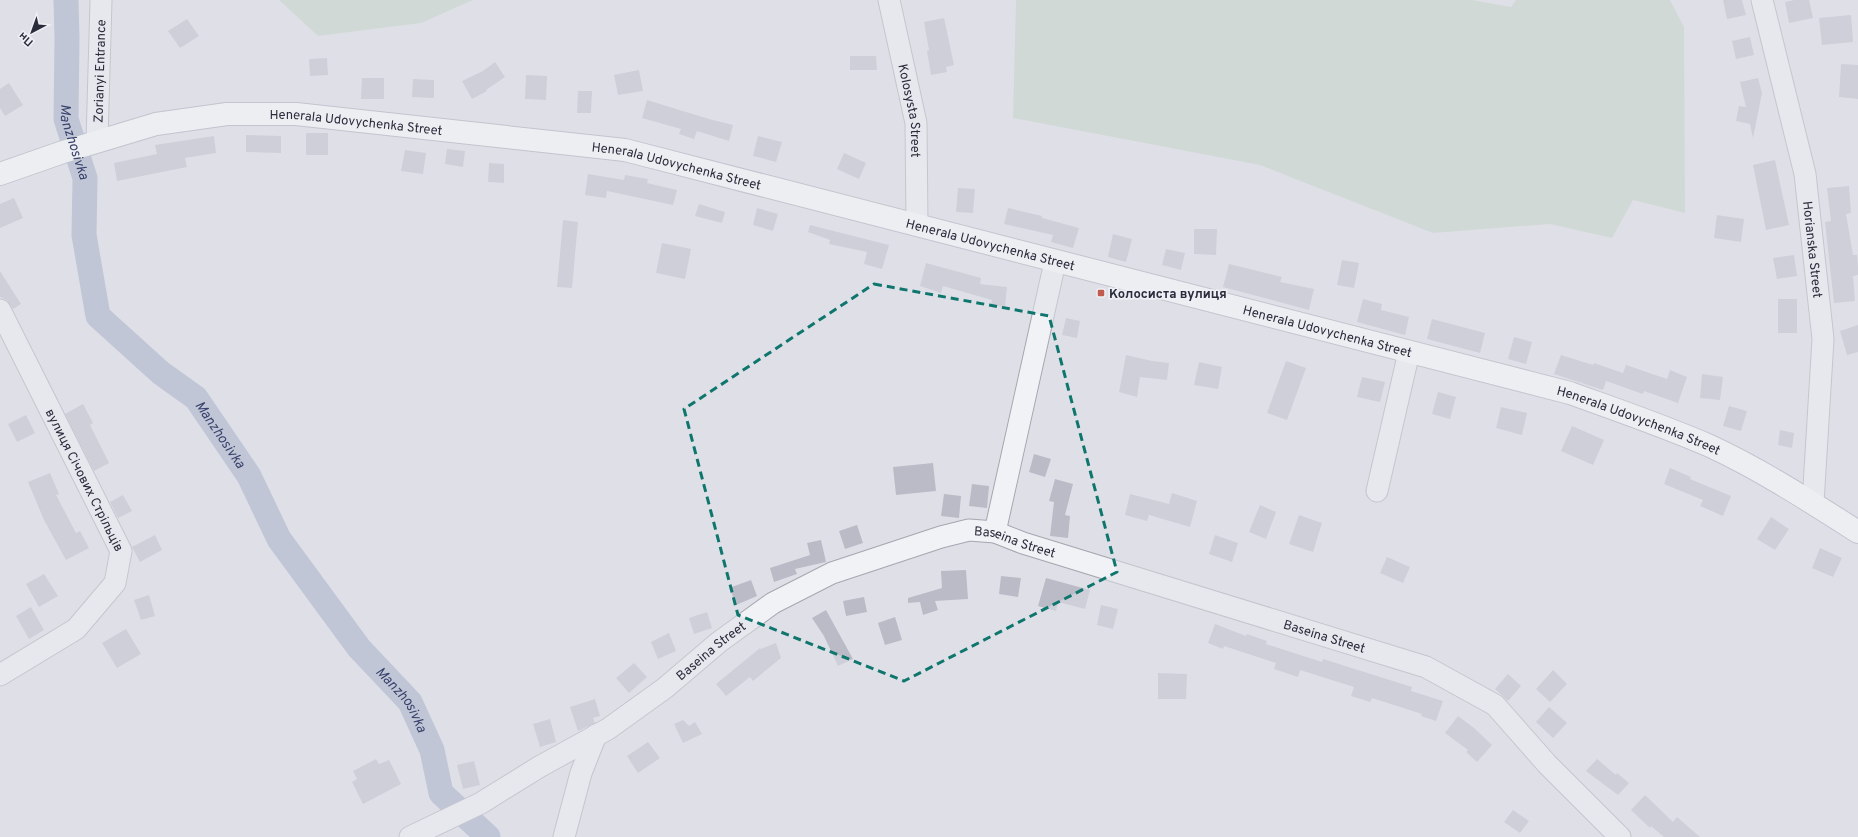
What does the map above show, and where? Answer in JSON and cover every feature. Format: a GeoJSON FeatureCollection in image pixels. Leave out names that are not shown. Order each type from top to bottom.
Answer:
{"type":"FeatureCollection","features":[{"type":"Feature","properties":{"kind":"main road","name":"Henerala Udovychenka Street"},"geometry":{"type":"LineString","coordinates":[[0,174],[63,152],[156,124],[227,114],[296,114],[625,150],[918,224],[1055,262],[1570,393],[1634,416],[1711,447],[1814,503],[1858,532]]}},
{"type":"Feature","properties":{"kind":"street","name":"Zorianyi Entrance"},"geometry":{"type":"LineString","coordinates":[[93,143],[101,0]]}},
{"type":"Feature","properties":{"kind":"street","name":"Kolosysta Street"},"geometry":{"type":"LineString","coordinates":[[889,0],[916,123],[918,224]]}},
{"type":"Feature","properties":{"kind":"street","name":"Horianska Street"},"geometry":{"type":"LineString","coordinates":[[1762,0],[1805,174],[1823,339],[1814,503]]}},
{"type":"Feature","properties":{"kind":"street"},"geometry":{"type":"LineString","coordinates":[[995,532],[1055,262]]}},
{"type":"Feature","properties":{"kind":"street","name":"вулиця Січових Стрільців"},"geometry":{"type":"LineString","coordinates":[[0,310],[121,551],[115,583],[76,629],[0,675]]}},
{"type":"Feature","properties":{"kind":"street"},"geometry":{"type":"LineString","coordinates":[[1377,492],[1409,352]]}},
{"type":"Feature","properties":{"kind":"street","name":"Baseina Street"},"geometry":{"type":"LineString","coordinates":[[410,837],[481,803],[539,767],[596,735],[665,688],[719,642],[773,603],[825,576],[948,535],[969,530],[995,532],[1031,546],[1426,667],[1495,706],[1547,764],[1620,837]]}},
{"type":"Feature","properties":{"kind":"street"},"geometry":{"type":"LineString","coordinates":[[564,837],[581,773],[596,735]]}},
{"type":"Feature","properties":{"kind":"highlighted area"},"geometry":{"type":"Polygon","coordinates":[[[874,284],[1049,316],[1117,572],[904,681],[738,615],[684,409],[874,284]]]}},
{"type":"Feature","properties":{"kind":"green space"},"geometry":{"type":"Polygon","coordinates":[[[279,0],[473,0],[421,23],[318,36],[279,0]]]}},
{"type":"Feature","properties":{"kind":"green space"},"geometry":{"type":"Polygon","coordinates":[[[1016,0],[1472,0],[1511,7],[1516,0],[1670,0],[1684,27],[1685,213],[1633,200],[1612,238],[1550,224],[1433,233],[1260,165],[1013,118],[1016,0]]]}},
{"type":"Feature","properties":{"kind":"building"},"geometry":{"type":"Polygon","coordinates":[[[1723,0],[1742,0],[1746,15],[1727,19],[1723,0]]]}},
{"type":"Feature","properties":{"kind":"building"},"geometry":{"type":"Polygon","coordinates":[[[1794,0],[1809,0],[1813,18],[1789,23],[1785,2],[1794,0]]]}},
{"type":"Feature","properties":{"kind":"building"},"geometry":{"type":"Polygon","coordinates":[[[1851,15],[1853,42],[1822,45],[1819,18],[1851,15]]]}},
{"type":"Feature","properties":{"kind":"building"},"geometry":{"type":"Polygon","coordinates":[[[944,18],[954,65],[946,67],[947,72],[931,75],[927,51],[929,50],[924,22],[944,18]]]}},
{"type":"Feature","properties":{"kind":"building"},"geometry":{"type":"Polygon","coordinates":[[[187,19],[199,36],[180,48],[168,31],[187,19]]]}},
{"type":"Feature","properties":{"kind":"building"},"geometry":{"type":"Polygon","coordinates":[[[1750,37],[1754,55],[1736,59],[1732,41],[1750,37]]]}},
{"type":"Feature","properties":{"kind":"building"},"geometry":{"type":"Polygon","coordinates":[[[850,56],[876,56],[877,70],[850,70],[850,56]]]}},
{"type":"Feature","properties":{"kind":"building"},"geometry":{"type":"Polygon","coordinates":[[[327,58],[328,75],[310,76],[309,59],[327,58]]]}},
{"type":"Feature","properties":{"kind":"building"},"geometry":{"type":"Polygon","coordinates":[[[495,62],[505,77],[486,90],[487,91],[472,99],[462,81],[483,71],[495,62]]]}},
{"type":"Feature","properties":{"kind":"building"},"geometry":{"type":"Polygon","coordinates":[[[1841,64],[1858,65],[1858,99],[1839,97],[1841,64]]]}},
{"type":"Feature","properties":{"kind":"building"},"geometry":{"type":"Polygon","coordinates":[[[639,70],[643,91],[618,95],[614,75],[639,70]]]}},
{"type":"Feature","properties":{"kind":"building"},"geometry":{"type":"Polygon","coordinates":[[[526,75],[547,76],[546,100],[525,99],[526,75]]]}},
{"type":"Feature","properties":{"kind":"building"},"geometry":{"type":"Polygon","coordinates":[[[362,78],[384,78],[384,99],[361,99],[362,78]]]}},
{"type":"Feature","properties":{"kind":"building"},"geometry":{"type":"Polygon","coordinates":[[[1758,78],[1762,93],[1753,138],[1750,124],[1736,121],[1739,106],[1746,107],[1740,82],[1758,78]]]}},
{"type":"Feature","properties":{"kind":"building"},"geometry":{"type":"Polygon","coordinates":[[[413,79],[434,80],[434,98],[412,97],[413,79]]]}},
{"type":"Feature","properties":{"kind":"building"},"geometry":{"type":"Polygon","coordinates":[[[9,83],[23,105],[5,116],[0,108],[0,89],[9,83]]]}},
{"type":"Feature","properties":{"kind":"building"},"geometry":{"type":"Polygon","coordinates":[[[578,91],[592,91],[591,113],[577,113],[578,91]]]}},
{"type":"Feature","properties":{"kind":"building"},"geometry":{"type":"Polygon","coordinates":[[[647,100],[733,125],[729,141],[697,131],[694,139],[679,134],[681,129],[642,118],[647,100]]]}},
{"type":"Feature","properties":{"kind":"building"},"geometry":{"type":"Polygon","coordinates":[[[306,133],[328,133],[328,155],[306,155],[306,133]]]}},
{"type":"Feature","properties":{"kind":"building"},"geometry":{"type":"Polygon","coordinates":[[[246,135],[281,136],[281,153],[246,152],[246,135]]]}},
{"type":"Feature","properties":{"kind":"building"},"geometry":{"type":"Polygon","coordinates":[[[214,136],[216,153],[185,158],[187,167],[117,181],[114,163],[157,154],[155,145],[214,136]]]}},
{"type":"Feature","properties":{"kind":"building"},"geometry":{"type":"Polygon","coordinates":[[[758,136],[782,142],[776,162],[753,156],[758,136]]]}},
{"type":"Feature","properties":{"kind":"building"},"geometry":{"type":"Polygon","coordinates":[[[447,149],[465,151],[463,167],[445,164],[447,149]]]}},
{"type":"Feature","properties":{"kind":"building"},"geometry":{"type":"Polygon","coordinates":[[[405,150],[426,153],[423,174],[401,171],[405,150]]]}},
{"type":"Feature","properties":{"kind":"building"},"geometry":{"type":"Polygon","coordinates":[[[844,153],[866,163],[859,179],[837,169],[844,153]]]}},
{"type":"Feature","properties":{"kind":"building"},"geometry":{"type":"Polygon","coordinates":[[[1775,160],[1789,225],[1766,230],[1753,165],[1775,160]]]}},
{"type":"Feature","properties":{"kind":"building"},"geometry":{"type":"Polygon","coordinates":[[[489,163],[504,164],[504,183],[488,182],[489,163]]]}},
{"type":"Feature","properties":{"kind":"building"},"geometry":{"type":"Polygon","coordinates":[[[588,174],[624,180],[625,175],[648,179],[647,183],[677,190],[673,205],[607,191],[606,198],[585,195],[588,174]]]}},
{"type":"Feature","properties":{"kind":"building"},"geometry":{"type":"Polygon","coordinates":[[[1849,186],[1851,213],[1846,214],[1853,255],[1857,255],[1858,266],[1858,275],[1853,276],[1855,301],[1834,303],[1825,222],[1831,221],[1827,188],[1849,186]]]}},
{"type":"Feature","properties":{"kind":"building"},"geometry":{"type":"Polygon","coordinates":[[[958,188],[975,189],[973,213],[956,212],[958,188]]]}},
{"type":"Feature","properties":{"kind":"building"},"geometry":{"type":"Polygon","coordinates":[[[14,198],[23,218],[0,228],[0,204],[14,198]]]}},
{"type":"Feature","properties":{"kind":"building"},"geometry":{"type":"Polygon","coordinates":[[[699,204],[725,212],[722,223],[695,216],[699,204]]]}},
{"type":"Feature","properties":{"kind":"building"},"geometry":{"type":"Polygon","coordinates":[[[757,208],[778,214],[773,231],[753,225],[757,208]]]}},
{"type":"Feature","properties":{"kind":"building"},"geometry":{"type":"Polygon","coordinates":[[[1008,208],[1042,216],[1042,218],[1079,228],[1073,248],[1051,242],[1053,235],[1004,224],[1008,208]]]}},
{"type":"Feature","properties":{"kind":"building"},"geometry":{"type":"Polygon","coordinates":[[[1717,215],[1744,219],[1741,242],[1714,238],[1717,215]]]}},
{"type":"Feature","properties":{"kind":"building"},"geometry":{"type":"Polygon","coordinates":[[[563,220],[578,222],[572,288],[557,287],[563,220]]]}},
{"type":"Feature","properties":{"kind":"building"},"geometry":{"type":"Polygon","coordinates":[[[810,225],[889,245],[882,269],[864,264],[867,252],[829,244],[830,240],[808,232],[810,225]]]}},
{"type":"Feature","properties":{"kind":"building"},"geometry":{"type":"Polygon","coordinates":[[[1194,229],[1217,229],[1216,255],[1194,254],[1194,229]]]}},
{"type":"Feature","properties":{"kind":"building"},"geometry":{"type":"Polygon","coordinates":[[[1113,234],[1132,239],[1126,262],[1108,257],[1113,234]]]}},
{"type":"Feature","properties":{"kind":"building"},"geometry":{"type":"Polygon","coordinates":[[[662,243],[691,249],[685,279],[656,273],[662,243]]]}},
{"type":"Feature","properties":{"kind":"building"},"geometry":{"type":"Polygon","coordinates":[[[1166,249],[1185,253],[1181,270],[1162,265],[1166,249]]]}},
{"type":"Feature","properties":{"kind":"building"},"geometry":{"type":"Polygon","coordinates":[[[1794,255],[1797,276],[1777,279],[1773,258],[1794,255]]]}},
{"type":"Feature","properties":{"kind":"building"},"geometry":{"type":"Polygon","coordinates":[[[1342,260],[1359,263],[1354,288],[1337,285],[1342,260]]]}},
{"type":"Feature","properties":{"kind":"building"},"geometry":{"type":"Polygon","coordinates":[[[926,263],[981,278],[980,284],[1007,287],[1005,307],[991,305],[992,300],[943,286],[941,293],[920,286],[926,263]]]}},
{"type":"Feature","properties":{"kind":"building"},"geometry":{"type":"Polygon","coordinates":[[[1229,264],[1282,277],[1280,282],[1314,289],[1309,310],[1223,287],[1229,264]]]}},
{"type":"Feature","properties":{"kind":"building"},"geometry":{"type":"Polygon","coordinates":[[[0,271],[21,304],[13,309],[7,300],[0,297],[0,271]]]}},
{"type":"Feature","properties":{"kind":"building"},"geometry":{"type":"Polygon","coordinates":[[[1363,299],[1382,304],[1381,310],[1409,317],[1405,335],[1357,322],[1363,299]]]}},
{"type":"Feature","properties":{"kind":"building"},"geometry":{"type":"Polygon","coordinates":[[[1778,299],[1797,299],[1797,333],[1778,333],[1778,299]]]}},
{"type":"Feature","properties":{"kind":"building"},"geometry":{"type":"Polygon","coordinates":[[[1066,318],[1080,321],[1077,338],[1062,335],[1066,318]]]}},
{"type":"Feature","properties":{"kind":"building"},"geometry":{"type":"Polygon","coordinates":[[[1432,319],[1485,333],[1480,353],[1427,339],[1432,319]]]}},
{"type":"Feature","properties":{"kind":"building"},"geometry":{"type":"Polygon","coordinates":[[[1858,325],[1858,352],[1847,355],[1840,331],[1858,325]]]}},
{"type":"Feature","properties":{"kind":"building"},"geometry":{"type":"Polygon","coordinates":[[[1514,337],[1532,342],[1526,364],[1508,359],[1514,337]]]}},
{"type":"Feature","properties":{"kind":"building"},"geometry":{"type":"Polygon","coordinates":[[[1126,355],[1169,363],[1167,380],[1140,377],[1137,397],[1119,392],[1126,355]]]}},
{"type":"Feature","properties":{"kind":"building"},"geometry":{"type":"Polygon","coordinates":[[[1561,355],[1593,365],[1594,363],[1623,373],[1626,365],[1667,379],[1670,370],[1687,377],[1678,403],[1644,391],[1643,394],[1606,381],[1603,390],[1554,374],[1561,355]]]}},
{"type":"Feature","properties":{"kind":"building"},"geometry":{"type":"Polygon","coordinates":[[[1286,361],[1306,368],[1287,420],[1267,413],[1286,361]]]}},
{"type":"Feature","properties":{"kind":"building"},"geometry":{"type":"Polygon","coordinates":[[[1199,362],[1222,367],[1218,389],[1194,385],[1199,362]]]}},
{"type":"Feature","properties":{"kind":"building"},"geometry":{"type":"Polygon","coordinates":[[[1702,374],[1723,377],[1720,400],[1700,398],[1702,374]]]}},
{"type":"Feature","properties":{"kind":"building"},"geometry":{"type":"Polygon","coordinates":[[[1362,377],[1385,382],[1380,402],[1357,397],[1362,377]]]}},
{"type":"Feature","properties":{"kind":"building"},"geometry":{"type":"Polygon","coordinates":[[[1438,392],[1456,397],[1450,419],[1432,414],[1438,392]]]}},
{"type":"Feature","properties":{"kind":"building"},"geometry":{"type":"Polygon","coordinates":[[[83,404],[93,423],[90,425],[109,463],[94,471],[65,414],[83,404]]]}},
{"type":"Feature","properties":{"kind":"building"},"geometry":{"type":"Polygon","coordinates":[[[1729,406],[1747,411],[1741,431],[1723,426],[1729,406]]]}},
{"type":"Feature","properties":{"kind":"building"},"geometry":{"type":"Polygon","coordinates":[[[1501,407],[1527,413],[1522,435],[1496,428],[1501,407]]]}},
{"type":"Feature","properties":{"kind":"building"},"geometry":{"type":"Polygon","coordinates":[[[26,415],[35,433],[17,442],[8,424],[26,415]]]}},
{"type":"Feature","properties":{"kind":"building"},"geometry":{"type":"Polygon","coordinates":[[[1572,426],[1604,440],[1593,465],[1561,451],[1572,426]]]}},
{"type":"Feature","properties":{"kind":"building"},"geometry":{"type":"Polygon","coordinates":[[[1780,430],[1794,433],[1792,448],[1778,445],[1780,430]]]}},
{"type":"Feature","properties":{"kind":"building"},"geometry":{"type":"Polygon","coordinates":[[[1034,454],[1051,459],[1045,477],[1029,472],[1034,454]]]}},
{"type":"Feature","properties":{"kind":"building"},"geometry":{"type":"Polygon","coordinates":[[[933,463],[936,491],[896,495],[893,467],[933,463]]]}},
{"type":"Feature","properties":{"kind":"building"},"geometry":{"type":"Polygon","coordinates":[[[1670,468],[1691,477],[1690,479],[1731,496],[1723,516],[1700,506],[1703,500],[1664,484],[1670,468]]]}},
{"type":"Feature","properties":{"kind":"building"},"geometry":{"type":"Polygon","coordinates":[[[50,473],[59,494],[56,495],[76,533],[80,531],[89,548],[66,560],[44,520],[28,482],[50,473]]]}},
{"type":"Feature","properties":{"kind":"building"},"geometry":{"type":"Polygon","coordinates":[[[1055,479],[1073,484],[1065,515],[1070,516],[1068,538],[1050,536],[1054,502],[1049,501],[1055,479]]]}},
{"type":"Feature","properties":{"kind":"building"},"geometry":{"type":"Polygon","coordinates":[[[972,484],[989,486],[987,508],[969,506],[972,484]]]}},
{"type":"Feature","properties":{"kind":"building"},"geometry":{"type":"Polygon","coordinates":[[[1172,493],[1197,501],[1190,527],[1149,515],[1147,521],[1125,515],[1130,494],[1169,504],[1172,493]]]}},
{"type":"Feature","properties":{"kind":"building"},"geometry":{"type":"Polygon","coordinates":[[[944,494],[961,496],[959,518],[941,516],[944,494]]]}},
{"type":"Feature","properties":{"kind":"building"},"geometry":{"type":"Polygon","coordinates":[[[123,495],[132,511],[118,518],[110,502],[123,495]]]}},
{"type":"Feature","properties":{"kind":"building"},"geometry":{"type":"Polygon","coordinates":[[[1260,505],[1276,512],[1266,539],[1249,532],[1260,505]]]}},
{"type":"Feature","properties":{"kind":"building"},"geometry":{"type":"Polygon","coordinates":[[[1299,515],[1322,523],[1313,552],[1289,544],[1299,515]]]}},
{"type":"Feature","properties":{"kind":"building"},"geometry":{"type":"Polygon","coordinates":[[[1771,517],[1789,529],[1775,550],[1757,539],[1771,517]]]}},
{"type":"Feature","properties":{"kind":"building"},"geometry":{"type":"Polygon","coordinates":[[[857,525],[863,543],[845,549],[839,531],[857,525]]]}},
{"type":"Feature","properties":{"kind":"building"},"geometry":{"type":"Polygon","coordinates":[[[155,535],[162,550],[140,562],[132,547],[155,535]]]}},
{"type":"Feature","properties":{"kind":"building"},"geometry":{"type":"Polygon","coordinates":[[[1215,535],[1238,543],[1232,562],[1209,554],[1215,535]]]}},
{"type":"Feature","properties":{"kind":"building"},"geometry":{"type":"Polygon","coordinates":[[[821,540],[826,562],[795,569],[797,574],[774,582],[770,568],[810,555],[807,543],[821,540]]]}},
{"type":"Feature","properties":{"kind":"building"},"geometry":{"type":"Polygon","coordinates":[[[1820,548],[1842,558],[1833,577],[1812,568],[1820,548]]]}},
{"type":"Feature","properties":{"kind":"building"},"geometry":{"type":"Polygon","coordinates":[[[1387,557],[1410,567],[1403,583],[1380,573],[1387,557]]]}},
{"type":"Feature","properties":{"kind":"building"},"geometry":{"type":"Polygon","coordinates":[[[966,570],[968,599],[935,601],[938,610],[923,615],[920,602],[908,603],[908,598],[942,588],[941,571],[966,570]]]}},
{"type":"Feature","properties":{"kind":"building"},"geometry":{"type":"Polygon","coordinates":[[[44,574],[58,596],[39,607],[26,584],[44,574]]]}},
{"type":"Feature","properties":{"kind":"building"},"geometry":{"type":"Polygon","coordinates":[[[1001,576],[1021,578],[1018,597],[999,594],[1001,576]]]}},
{"type":"Feature","properties":{"kind":"building"},"geometry":{"type":"Polygon","coordinates":[[[1046,578],[1090,590],[1085,609],[1058,602],[1056,611],[1038,606],[1046,578]]]}},
{"type":"Feature","properties":{"kind":"building"},"geometry":{"type":"Polygon","coordinates":[[[751,580],[757,596],[736,605],[729,588],[751,580]]]}},
{"type":"Feature","properties":{"kind":"building"},"geometry":{"type":"Polygon","coordinates":[[[149,595],[155,616],[141,620],[134,600],[149,595]]]}},
{"type":"Feature","properties":{"kind":"building"},"geometry":{"type":"Polygon","coordinates":[[[864,597],[867,612],[846,616],[843,601],[864,597]]]}},
{"type":"Feature","properties":{"kind":"building"},"geometry":{"type":"Polygon","coordinates":[[[1101,605],[1118,609],[1113,629],[1097,625],[1101,605]]]}},
{"type":"Feature","properties":{"kind":"building"},"geometry":{"type":"Polygon","coordinates":[[[31,607],[44,630],[29,639],[16,616],[31,607]]]}},
{"type":"Feature","properties":{"kind":"building"},"geometry":{"type":"Polygon","coordinates":[[[826,610],[853,659],[838,666],[824,636],[812,618],[826,610]]]}},
{"type":"Feature","properties":{"kind":"building"},"geometry":{"type":"Polygon","coordinates":[[[707,612],[712,628],[694,634],[689,618],[707,612]]]}},
{"type":"Feature","properties":{"kind":"building"},"geometry":{"type":"Polygon","coordinates":[[[895,617],[902,640],[885,645],[878,623],[895,617]]]}},
{"type":"Feature","properties":{"kind":"building"},"geometry":{"type":"Polygon","coordinates":[[[1215,624],[1246,636],[1247,634],[1267,641],[1266,644],[1322,662],[1323,659],[1412,687],[1411,691],[1443,701],[1436,721],[1421,716],[1422,714],[1372,698],[1370,702],[1351,696],[1354,687],[1300,670],[1298,677],[1274,669],[1276,663],[1224,646],[1223,649],[1208,643],[1215,624]]]}},
{"type":"Feature","properties":{"kind":"building"},"geometry":{"type":"Polygon","coordinates":[[[126,629],[141,654],[117,668],[102,643],[126,629]]]}},
{"type":"Feature","properties":{"kind":"building"},"geometry":{"type":"Polygon","coordinates":[[[669,633],[676,651],[658,659],[651,642],[669,633]]]}},
{"type":"Feature","properties":{"kind":"building"},"geometry":{"type":"Polygon","coordinates":[[[776,643],[781,658],[753,681],[750,677],[726,696],[716,684],[760,648],[761,649],[776,643]]]}},
{"type":"Feature","properties":{"kind":"building"},"geometry":{"type":"Polygon","coordinates":[[[634,663],[647,677],[629,693],[616,678],[634,663]]]}},
{"type":"Feature","properties":{"kind":"building"},"geometry":{"type":"Polygon","coordinates":[[[1553,670],[1567,684],[1550,702],[1536,689],[1553,670]]]}},
{"type":"Feature","properties":{"kind":"building"},"geometry":{"type":"Polygon","coordinates":[[[1158,673],[1187,674],[1186,699],[1158,699],[1158,673]]]}},
{"type":"Feature","properties":{"kind":"building"},"geometry":{"type":"Polygon","coordinates":[[[1508,674],[1521,686],[1508,701],[1495,689],[1508,674]]]}},
{"type":"Feature","properties":{"kind":"building"},"geometry":{"type":"Polygon","coordinates":[[[595,699],[600,716],[593,718],[595,723],[578,731],[570,707],[595,699]]]}},
{"type":"Feature","properties":{"kind":"building"},"geometry":{"type":"Polygon","coordinates":[[[1549,707],[1567,723],[1553,738],[1536,722],[1549,707]]]}},
{"type":"Feature","properties":{"kind":"building"},"geometry":{"type":"Polygon","coordinates":[[[1458,716],[1474,728],[1492,745],[1477,762],[1466,752],[1468,750],[1445,733],[1458,716]]]}},
{"type":"Feature","properties":{"kind":"building"},"geometry":{"type":"Polygon","coordinates":[[[550,719],[556,742],[540,747],[533,724],[550,719]]]}},
{"type":"Feature","properties":{"kind":"building"},"geometry":{"type":"Polygon","coordinates":[[[683,720],[689,726],[695,722],[702,734],[683,743],[674,724],[683,720]]]}},
{"type":"Feature","properties":{"kind":"building"},"geometry":{"type":"Polygon","coordinates":[[[648,742],[660,758],[638,773],[627,756],[648,742]]]}},
{"type":"Feature","properties":{"kind":"building"},"geometry":{"type":"Polygon","coordinates":[[[376,759],[379,764],[389,760],[401,784],[363,804],[352,782],[357,779],[353,771],[376,759]]]}},
{"type":"Feature","properties":{"kind":"building"},"geometry":{"type":"Polygon","coordinates":[[[1597,759],[1616,775],[1617,773],[1629,783],[1618,795],[1586,771],[1597,759]]]}},
{"type":"Feature","properties":{"kind":"building"},"geometry":{"type":"Polygon","coordinates":[[[474,761],[480,785],[463,789],[457,765],[474,761]]]}},
{"type":"Feature","properties":{"kind":"building"},"geometry":{"type":"Polygon","coordinates":[[[1645,795],[1673,822],[1677,817],[1700,837],[1664,837],[1651,826],[1650,828],[1631,810],[1645,795]]]}},
{"type":"Feature","properties":{"kind":"building"},"geometry":{"type":"Polygon","coordinates":[[[1513,810],[1529,821],[1520,833],[1504,822],[1513,810]]]}},
{"type":"Feature","properties":{"kind":"waterway","name":"Manzhosivka"},"geometry":{"type":"LineString","coordinates":[[66,0],[66,119],[85,178],[84,235],[98,316],[161,373],[196,398],[249,476],[279,539],[359,648],[410,702],[432,750],[441,793],[488,837]]}},
{"type":"Feature","properties":{"kind":"place","name":"Колосиста вулиця"},"geometry":{"type":"Point","coordinates":[1101,293]}}]}
